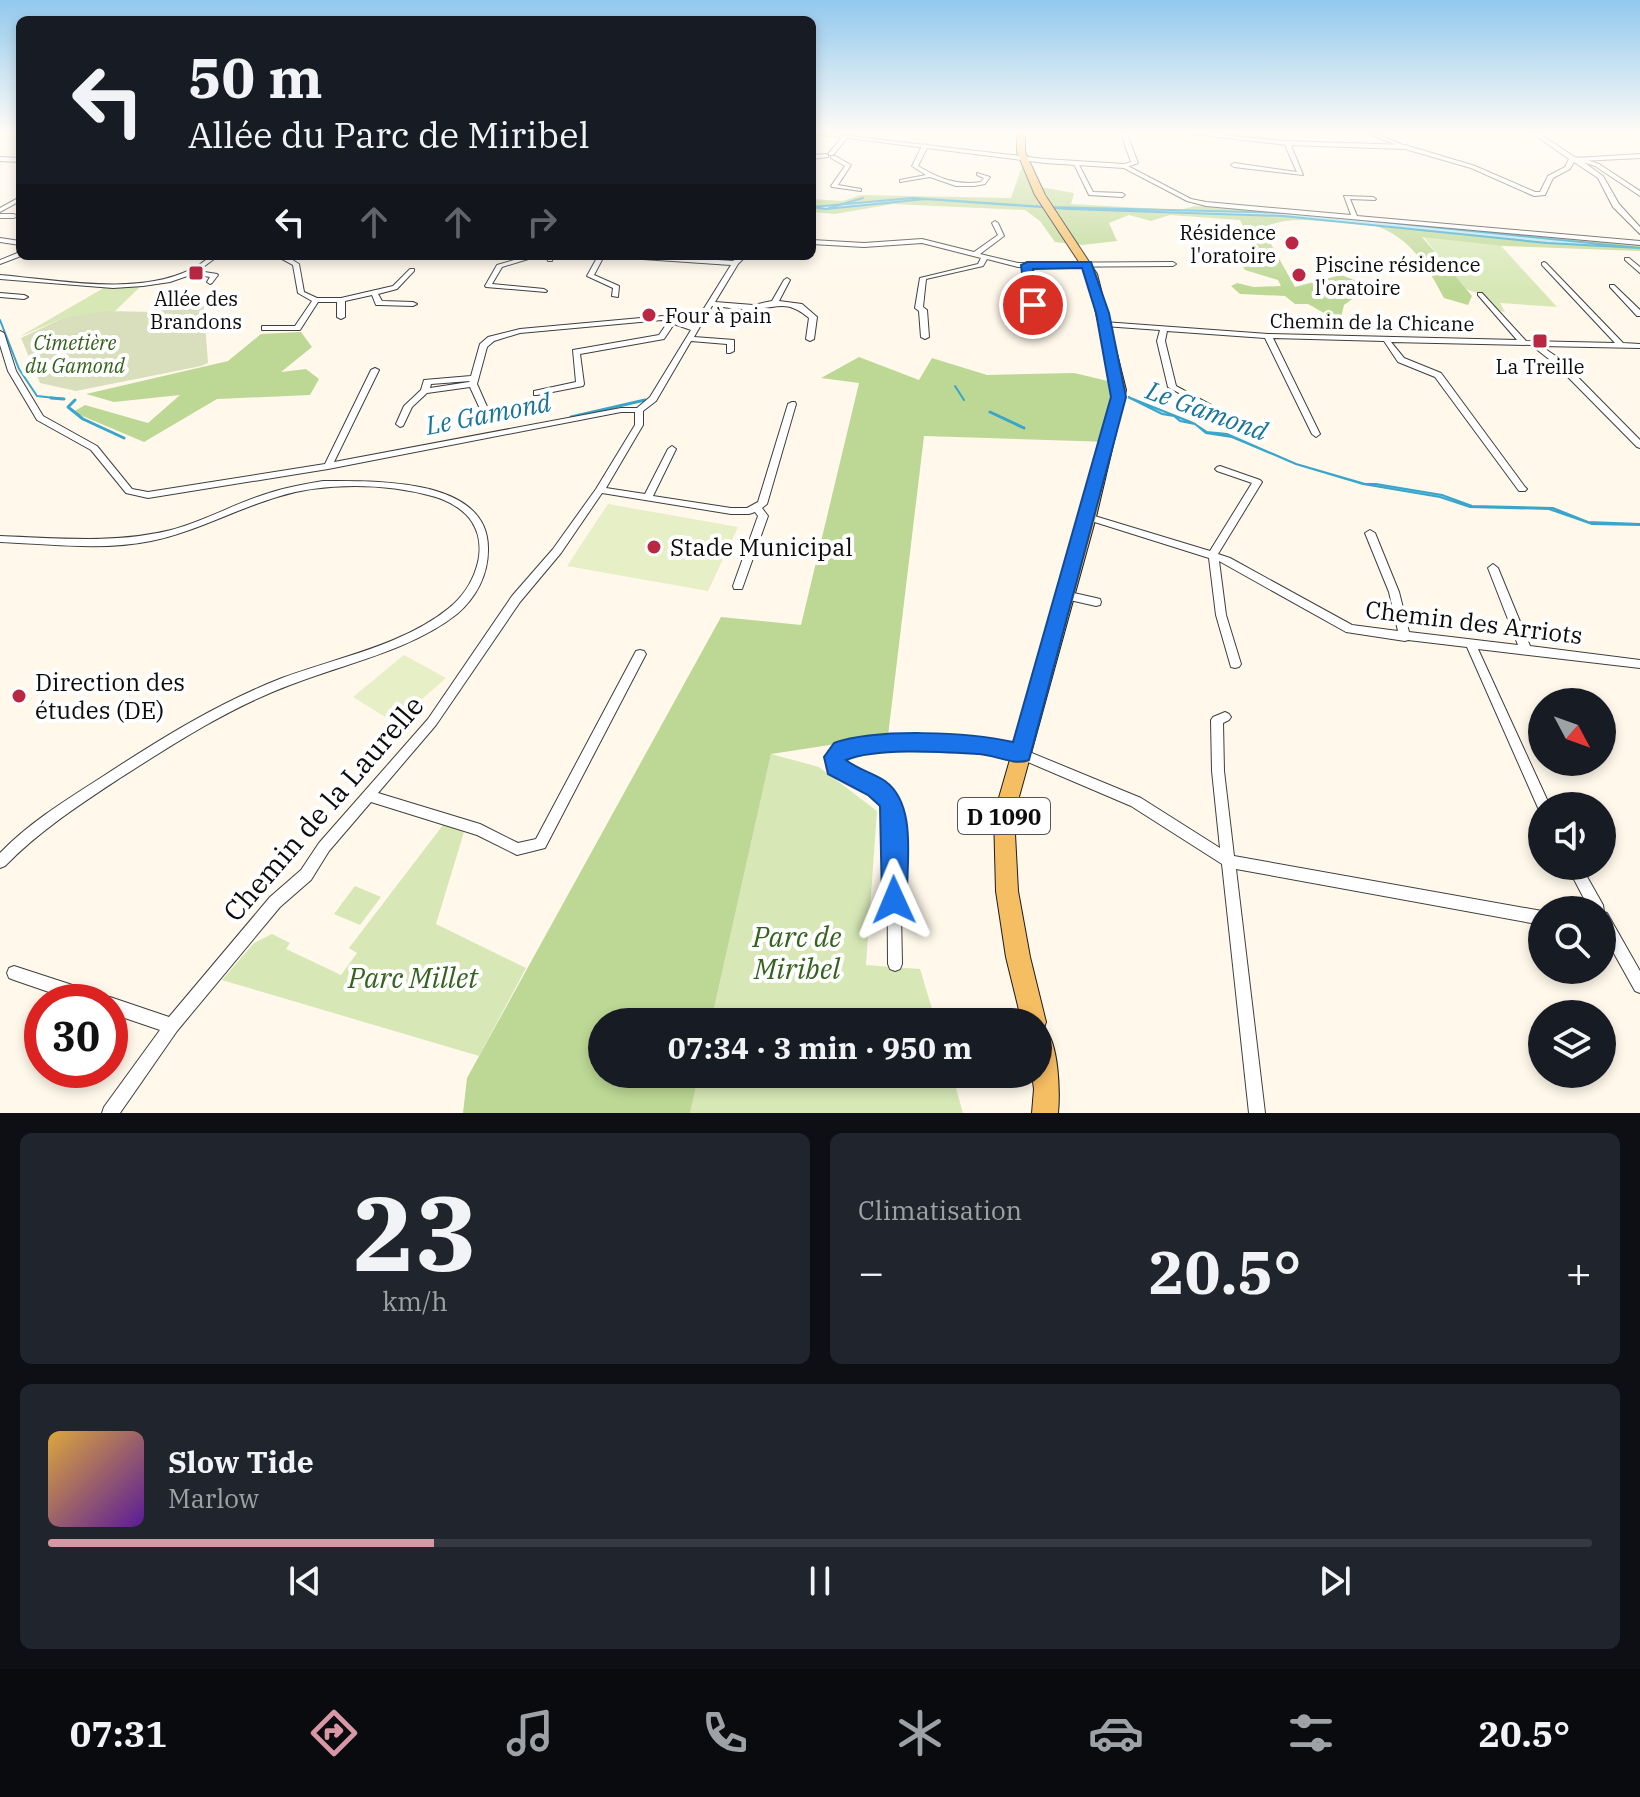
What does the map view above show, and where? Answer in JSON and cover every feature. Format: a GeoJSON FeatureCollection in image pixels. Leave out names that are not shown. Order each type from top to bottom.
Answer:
{"type":"FeatureCollection","features":[{"type":"Feature","properties":{"kind":"main road","name":"D 1090"},"geometry":{"type":"LineString","coordinates":[[1031,1008],[1007,891],[1004,815],[1088,517],[1118,397],[1104,324],[1087,264],[1047,207],[1038,186]]}},
{"type":"Feature","properties":{"kind":"main road"},"geometry":{"type":"LineString","coordinates":[[1045,1113],[1047,1088]]}},
{"type":"Feature","properties":{"kind":"street"},"geometry":{"type":"LineString","coordinates":[[834,186],[859,190]]}},
{"type":"Feature","properties":{"kind":"street"},"geometry":{"type":"LineString","coordinates":[[1087,186],[1091,194],[1122,195]]}},
{"type":"Feature","properties":{"kind":"street"},"geometry":{"type":"LineString","coordinates":[[1162,186],[1189,200],[1568,239],[1640,243]]}},
{"type":"Feature","properties":{"kind":"street"},"geometry":{"type":"LineString","coordinates":[[1516,186],[1534,194],[1543,194],[1546,186]]}},
{"type":"Feature","properties":{"kind":"street"},"geometry":{"type":"LineString","coordinates":[[1608,186],[1616,205],[1640,232]]}},
{"type":"Feature","properties":{"kind":"street"},"geometry":{"type":"LineString","coordinates":[[1354,216],[1346,197],[1373,199]]}},
{"type":"Feature","properties":{"kind":"street"},"geometry":{"type":"LineString","coordinates":[[0,213],[14,216]]}},
{"type":"Feature","properties":{"kind":"street"},"geometry":{"type":"LineString","coordinates":[[974,255],[1001,236],[995,223]]}},
{"type":"Feature","properties":{"kind":"street"},"geometry":{"type":"LineString","coordinates":[[816,242],[864,245],[922,241],[984,258],[1027,265],[1173,264]]}},
{"type":"Feature","properties":{"kind":"street"},"geometry":{"type":"LineString","coordinates":[[1072,265],[1078,251]]}},
{"type":"Feature","properties":{"kind":"street"},"geometry":{"type":"LineString","coordinates":[[925,337],[923,310],[919,308],[923,278],[981,265],[984,258]]}},
{"type":"Feature","properties":{"kind":"street"},"geometry":{"type":"LineString","coordinates":[[1627,259],[1640,271]]}},
{"type":"Feature","properties":{"kind":"street"},"geometry":{"type":"LineString","coordinates":[[196,273],[211,260]]}},
{"type":"Feature","properties":{"kind":"street"},"geometry":{"type":"LineString","coordinates":[[291,260],[296,264],[298,289],[316,300],[341,300],[395,288],[412,270]]}},
{"type":"Feature","properties":{"kind":"street"},"geometry":{"type":"LineString","coordinates":[[521,260],[499,266],[488,286],[544,291]]}},
{"type":"Feature","properties":{"kind":"street"},"geometry":{"type":"LineString","coordinates":[[599,260],[590,276],[617,287],[616,296]]}},
{"type":"Feature","properties":{"kind":"street"},"geometry":{"type":"LineString","coordinates":[[692,260],[735,263]]}},
{"type":"Feature","properties":{"kind":"street"},"geometry":{"type":"LineString","coordinates":[[0,333],[16,380],[40,418],[94,448],[129,491],[148,495],[328,466],[621,410],[639,410],[653,399],[738,260]]}},
{"type":"Feature","properties":{"kind":"street"},"geometry":{"type":"LineString","coordinates":[[1544,264],[1620,344]]}},
{"type":"Feature","properties":{"kind":"street"},"geometry":{"type":"LineString","coordinates":[[1007,303],[1034,309],[1027,265]]}},
{"type":"Feature","properties":{"kind":"street"},"geometry":{"type":"LineString","coordinates":[[1,278],[147,285],[196,273],[215,275],[210,282]]}},
{"type":"Feature","properties":{"kind":"street"},"geometry":{"type":"LineString","coordinates":[[775,303],[787,280]]}},
{"type":"Feature","properties":{"kind":"street"},"geometry":{"type":"LineString","coordinates":[[1612,286],[1640,314]]}},
{"type":"Feature","properties":{"kind":"street"},"geometry":{"type":"LineString","coordinates":[[374,293],[379,303],[413,304]]}},
{"type":"Feature","properties":{"kind":"street"},"geometry":{"type":"LineString","coordinates":[[1480,294],[1526,341],[1557,361],[1640,445]]}},
{"type":"Feature","properties":{"kind":"street"},"geometry":{"type":"LineString","coordinates":[[0,295],[24,297]]}},
{"type":"Feature","properties":{"kind":"street"},"geometry":{"type":"LineString","coordinates":[[265,328],[297,328],[316,300]]}},
{"type":"Feature","properties":{"kind":"street"},"geometry":{"type":"LineString","coordinates":[[341,300],[341,317]]}},
{"type":"Feature","properties":{"kind":"street"},"geometry":{"type":"LineString","coordinates":[[711,304],[753,307],[775,303],[810,312],[814,329],[810,339]]}},
{"type":"Feature","properties":{"kind":"street"},"geometry":{"type":"LineString","coordinates":[[484,409],[472,381],[483,346],[509,333],[663,318],[695,329]]}},
{"type":"Feature","properties":{"kind":"street"},"geometry":{"type":"LineString","coordinates":[[537,393],[580,384],[576,352],[661,337],[672,322]]}},
{"type":"Feature","properties":{"kind":"street","name":"Chemin de la Chicane"},"geometry":{"type":"LineString","coordinates":[[1104,324],[1268,336],[1640,346]]}},
{"type":"Feature","properties":{"kind":"street"},"geometry":{"type":"LineString","coordinates":[[1164,330],[1161,341],[1172,387],[1208,407]]}},
{"type":"Feature","properties":{"kind":"street"},"geometry":{"type":"LineString","coordinates":[[1268,336],[1316,434]]}},
{"type":"Feature","properties":{"kind":"street"},"geometry":{"type":"LineString","coordinates":[[1385,338],[1401,360],[1438,375],[1522,489]]}},
{"type":"Feature","properties":{"kind":"street"},"geometry":{"type":"LineString","coordinates":[[689,339],[731,342],[730,351]]}},
{"type":"Feature","properties":{"kind":"street"},"geometry":{"type":"LineString","coordinates":[[328,466],[375,370]]}},
{"type":"Feature","properties":{"kind":"street"},"geometry":{"type":"LineString","coordinates":[[400,424],[408,406],[425,391],[427,382],[472,381]]}},
{"type":"Feature","properties":{"kind":"street"},"geometry":{"type":"LineString","coordinates":[[600,490],[731,511],[757,507],[764,499],[792,404]]}},
{"type":"Feature","properties":{"kind":"street","name":"Chemin de la Laurelle"},"geometry":{"type":"LineString","coordinates":[[110,1113],[172,1026],[275,902],[306,875],[324,847],[432,722],[516,599],[557,551],[600,490],[639,425],[639,410]]}},
{"type":"Feature","properties":{"kind":"street"},"geometry":{"type":"LineString","coordinates":[[648,497],[672,449]]}},
{"type":"Feature","properties":{"kind":"street"},"geometry":{"type":"LineString","coordinates":[[1220,469],[1257,482],[1213,554],[1221,615],[1235,664]]}},
{"type":"Feature","properties":{"kind":"street"},"geometry":{"type":"LineString","coordinates":[[0,539],[120,543],[154,538],[269,494],[295,487],[340,483],[417,490],[451,498],[470,509],[484,544],[480,576],[474,589],[439,621],[209,714],[38,827],[0,862]]}},
{"type":"Feature","properties":{"kind":"street"},"geometry":{"type":"LineString","coordinates":[[738,586],[763,516],[757,507]]}},
{"type":"Feature","properties":{"kind":"street","name":"Chemin des Arriots"},"geometry":{"type":"LineString","coordinates":[[1088,517],[1213,554],[1350,629],[1640,664]]}},
{"type":"Feature","properties":{"kind":"street"},"geometry":{"type":"LineString","coordinates":[[1370,533],[1394,592],[1405,637]]}},
{"type":"Feature","properties":{"kind":"street"},"geometry":{"type":"LineString","coordinates":[[1493,568],[1526,651]]}},
{"type":"Feature","properties":{"kind":"street"},"geometry":{"type":"LineString","coordinates":[[1065,595],[1096,602]]}},
{"type":"Feature","properties":{"kind":"street"},"geometry":{"type":"LineString","coordinates":[[1471,645],[1538,792]]}},
{"type":"Feature","properties":{"kind":"street"},"geometry":{"type":"LineString","coordinates":[[369,796],[480,830],[517,849],[540,844],[640,654]]}},
{"type":"Feature","properties":{"kind":"street"},"geometry":{"type":"LineString","coordinates":[[1225,717],[1217,720],[1218,771],[1257,1113]]}},
{"type":"Feature","properties":{"kind":"street"},"geometry":{"type":"LineString","coordinates":[[895,964],[893,810],[889,800],[876,788],[836,767],[835,757],[842,750],[876,745],[982,745],[1021,753],[1136,802],[1229,861],[1528,915]]}},
{"type":"Feature","properties":{"kind":"street"},"geometry":{"type":"LineString","coordinates":[[1616,945],[1640,986]]}},
{"type":"Feature","properties":{"kind":"street"},"geometry":{"type":"LineString","coordinates":[[14,973],[47,984]]}},
{"type":"Feature","properties":{"kind":"street"},"geometry":{"type":"LineString","coordinates":[[128,1011],[172,1026]]}},
{"type":"Feature","properties":{"kind":"green space"},"geometry":{"type":"Polygon","coordinates":[[[1015,186],[1035,186],[1074,193],[1071,204],[1180,210],[1195,206],[1243,208],[1640,244],[1640,251],[1504,246],[1422,237],[1472,296],[1468,305],[1444,298],[1416,253],[1396,236],[1372,225],[1303,220],[1278,222],[1262,228],[1295,287],[1341,275],[1370,286],[1344,305],[1340,322],[1308,304],[1295,304],[1285,296],[1240,294],[1231,286],[1237,283],[1254,287],[1281,286],[1278,280],[1245,270],[1238,260],[1258,257],[1240,220],[1170,215],[1151,221],[1129,215],[1109,223],[1117,241],[1082,245],[1055,242],[1040,221],[1025,210],[893,204],[835,214],[816,212],[816,199],[843,201],[860,195],[1011,198],[1015,186]]]}},
{"type":"Feature","properties":{"kind":"green space"},"geometry":{"type":"Polygon","coordinates":[[[1416,227],[1492,236],[1557,307],[1500,303],[1505,312],[1499,311],[1480,294],[1463,288],[1416,227]]]}},
{"type":"Feature","properties":{"kind":"green space"},"geometry":{"type":"Polygon","coordinates":[[[107,286],[140,287],[113,313],[63,318],[19,337],[107,286]]]}},
{"type":"Feature","properties":{"kind":"green space","name":"Cimetière du Gamond"},"geometry":{"type":"Polygon","coordinates":[[[203,296],[208,363],[201,366],[76,391],[40,383],[21,338],[63,318],[105,311],[157,312],[203,296]]]}},
{"type":"Feature","properties":{"kind":"green space"},"geometry":{"type":"Polygon","coordinates":[[[301,332],[312,347],[281,372],[306,369],[319,379],[310,395],[217,399],[144,442],[73,412],[85,405],[148,423],[180,395],[114,402],[86,394],[228,361],[261,334],[301,332]]]}},
{"type":"Feature","properties":{"kind":"green space"},"geometry":{"type":"Polygon","coordinates":[[[859,357],[919,380],[932,358],[987,375],[1074,373],[1108,381],[1121,403],[1110,442],[924,436],[888,736],[771,754],[714,1008],[588,1008],[588,1088],[696,1088],[690,1113],[463,1113],[467,1078],[721,617],[801,625],[859,383],[821,378],[859,357]]]}},
{"type":"Feature","properties":{"kind":"green space","name":"Stade Municipal"},"geometry":{"type":"Polygon","coordinates":[[[608,504],[738,527],[708,591],[567,566],[608,504]]]}},
{"type":"Feature","properties":{"kind":"green space"},"geometry":{"type":"Polygon","coordinates":[[[404,655],[446,678],[395,723],[353,697],[404,655]]]}},
{"type":"Feature","properties":{"kind":"green space","name":"Parc de Miribel"},"geometry":{"type":"Polygon","coordinates":[[[771,754],[819,767],[877,811],[866,965],[920,969],[932,1008],[714,1008],[771,754]]]}},
{"type":"Feature","properties":{"kind":"green space","name":"Parc Millet"},"geometry":{"type":"Polygon","coordinates":[[[443,825],[464,832],[436,924],[526,968],[479,1056],[222,980],[254,943],[272,934],[290,943],[286,949],[341,975],[357,953],[349,948],[443,825]]]}},
{"type":"Feature","properties":{"kind":"green space"},"geometry":{"type":"Polygon","coordinates":[[[355,886],[381,897],[360,925],[334,914],[355,886]]]}},
{"type":"Feature","properties":{"kind":"green space"},"geometry":{"type":"Polygon","coordinates":[[[696,1088],[956,1088],[963,1113],[690,1113],[696,1088]]]}},
{"type":"Feature","properties":{"kind":"water"},"geometry":{"type":"Polygon","coordinates":[[[913,198],[1047,207],[1295,213],[1640,248],[1547,243],[1283,216],[1068,209],[925,199],[826,209],[816,207],[913,198]]]}},
{"type":"Feature","properties":{"kind":"water"},"geometry":{"type":"Polygon","coordinates":[[[1128,397],[1194,424],[1162,414],[1128,397]]]}},
{"type":"Feature","properties":{"kind":"water"},"geometry":{"type":"Polygon","coordinates":[[[1197,425],[1207,432],[1227,434],[1296,464],[1232,437],[1206,433],[1197,425]]]}},
{"type":"Feature","properties":{"kind":"water"},"geometry":{"type":"Polygon","coordinates":[[[1296,464],[1365,484],[1442,495],[1472,506],[1553,508],[1588,522],[1640,525],[1592,524],[1549,509],[1470,507],[1440,497],[1363,484],[1296,464]]]}},
{"type":"Feature","properties":{"kind":"waterway"},"geometry":{"type":"LineString","coordinates":[[829,208],[863,198]]}},
{"type":"Feature","properties":{"kind":"waterway","name":"Le Gamond"},"geometry":{"type":"LineString","coordinates":[[0,320],[19,369],[37,396],[64,399],[51,398]]}},
{"type":"Feature","properties":{"kind":"waterway"},"geometry":{"type":"LineString","coordinates":[[955,386],[964,400]]}},
{"type":"Feature","properties":{"kind":"waterway","name":"Le Gamond"},"geometry":{"type":"LineString","coordinates":[[75,400],[68,407],[83,419],[124,438]]}},
{"type":"Feature","properties":{"kind":"waterway","name":"Le Gamond"},"geometry":{"type":"LineString","coordinates":[[571,417],[645,400]]}},
{"type":"Feature","properties":{"kind":"waterway"},"geometry":{"type":"LineString","coordinates":[[990,412],[1024,428]]}},
{"type":"Feature","properties":{"kind":"place","name":"Résidence l'oratoire"},"geometry":{"type":"Point","coordinates":[1292,243]}},
{"type":"Feature","properties":{"kind":"place","name":"Allée des Brandons"},"geometry":{"type":"Point","coordinates":[196,273]}},
{"type":"Feature","properties":{"kind":"place","name":"Piscine résidence l'oratoire"},"geometry":{"type":"Point","coordinates":[1299,275]}},
{"type":"Feature","properties":{"kind":"place","name":"Four à pain"},"geometry":{"type":"Point","coordinates":[649,315]}},
{"type":"Feature","properties":{"kind":"place","name":"La Treille"},"geometry":{"type":"Point","coordinates":[1540,341]}},
{"type":"Feature","properties":{"kind":"place","name":"Stade Municipal"},"geometry":{"type":"Point","coordinates":[654,547]}},
{"type":"Feature","properties":{"kind":"place","name":"Direction des études (DE)"},"geometry":{"type":"Point","coordinates":[19,696]}},
{"type":"Feature","properties":{"kind":"route"},"geometry":{"type":"LineString","coordinates":[[894,900],[893,810],[889,800],[876,788],[836,767],[835,757],[842,750],[876,745],[909,748],[982,745],[1021,753],[1119,397],[1102,313],[1087,264],[1027,265],[1033,305]]}}]}
